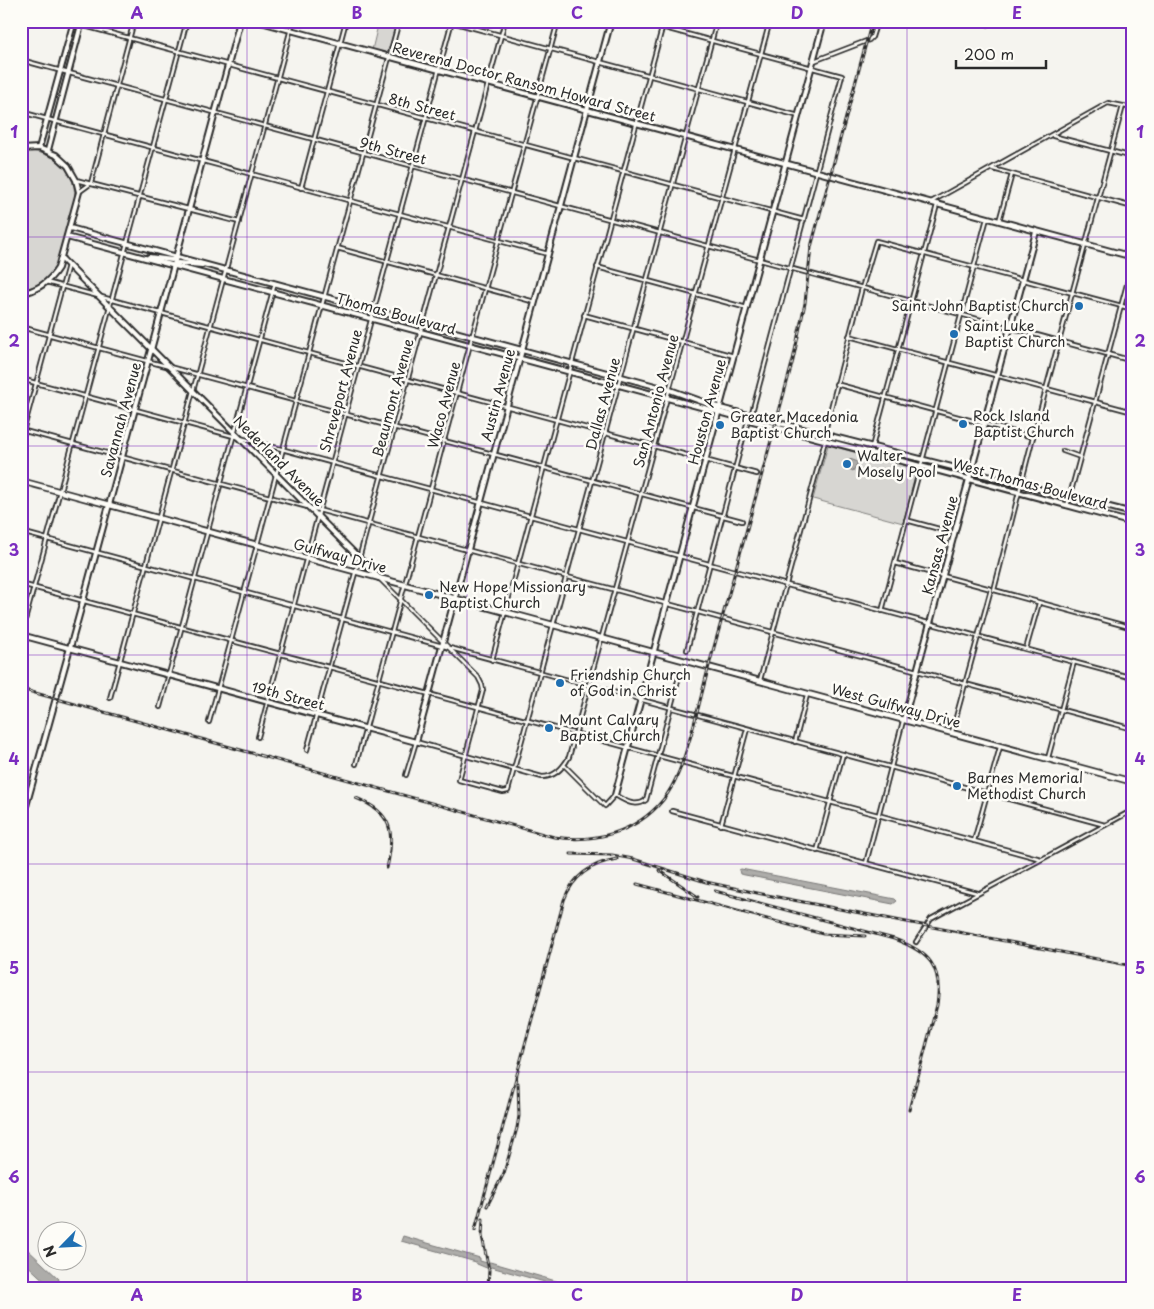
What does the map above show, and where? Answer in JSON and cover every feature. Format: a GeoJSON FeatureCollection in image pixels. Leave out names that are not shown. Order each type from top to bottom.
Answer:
{"type":"FeatureCollection","features":[{"type":"Feature","properties":{"kind":"main road","name":"Gulfway Drive"},"geometry":{"type":"LineString","coordinates":[[21,481],[654,652]]}},
{"type":"Feature","properties":{"kind":"main road","name":"West Gulfway Drive"},"geometry":{"type":"LineString","coordinates":[[654,652],[1133,782]]}},
{"type":"Feature","properties":{"kind":"street","name":"8th Street"},"geometry":{"type":"LineString","coordinates":[[66,21],[82,23],[179,52],[804,220]]}},
{"type":"Feature","properties":{"kind":"street"},"geometry":{"type":"LineString","coordinates":[[78,192],[91,183],[134,21]]}},
{"type":"Feature","properties":{"kind":"street"},"geometry":{"type":"LineString","coordinates":[[21,635],[187,21]]}},
{"type":"Feature","properties":{"kind":"street","name":"Savannah Avenue"},"geometry":{"type":"LineString","coordinates":[[21,824],[240,21]]}},
{"type":"Feature","properties":{"kind":"street","name":"Reverend Doctor Ransom Howard Street"},"geometry":{"type":"LineString","coordinates":[[257,21],[1133,257]]}},
{"type":"Feature","properties":{"kind":"street"},"geometry":{"type":"LineString","coordinates":[[110,698],[293,21]]}},
{"type":"Feature","properties":{"kind":"street"},"geometry":{"type":"LineString","coordinates":[[301,188],[346,21]]}},
{"type":"Feature","properties":{"kind":"street"},"geometry":{"type":"LineString","coordinates":[[209,722],[399,21]]}},
{"type":"Feature","properties":{"kind":"street","name":"Beaumont Avenue"},"geometry":{"type":"LineString","coordinates":[[307,750],[505,21]]}},
{"type":"Feature","properties":{"kind":"street","name":"Waco Avenue"},"geometry":{"type":"LineString","coordinates":[[356,764],[558,21]]}},
{"type":"Feature","properties":{"kind":"street","name":"Austin Avenue"},"geometry":{"type":"LineString","coordinates":[[406,776],[611,21]]}},
{"type":"Feature","properties":{"kind":"street"},"geometry":{"type":"LineString","coordinates":[[638,21],[842,76],[751,416]]}},
{"type":"Feature","properties":{"kind":"street"},"geometry":{"type":"LineString","coordinates":[[492,660],[664,21]]}},
{"type":"Feature","properties":{"kind":"street","name":"Dallas Avenue"},"geometry":{"type":"LineString","coordinates":[[465,755],[459,780],[503,792],[508,791],[716,21]]}},
{"type":"Feature","properties":{"kind":"street","name":"San Antonio Avenue"},"geometry":{"type":"LineString","coordinates":[[549,777],[555,774],[570,758],[770,21]]}},
{"type":"Feature","properties":{"kind":"street","name":"Houston Avenue"},"geometry":{"type":"LineString","coordinates":[[564,765],[606,806],[615,795],[824,21]]}},
{"type":"Feature","properties":{"kind":"street"},"geometry":{"type":"LineString","coordinates":[[814,61],[869,40],[872,37],[877,21]]}},
{"type":"Feature","properties":{"kind":"street"},"geometry":{"type":"LineString","coordinates":[[39,148],[73,22]]}},
{"type":"Feature","properties":{"kind":"street"},"geometry":{"type":"LineString","coordinates":[[451,22],[799,116]]}},
{"type":"Feature","properties":{"kind":"street","name":"Shreveport Avenue"},"geometry":{"type":"LineString","coordinates":[[258,737],[451,22]]}},
{"type":"Feature","properties":{"kind":"street"},"geometry":{"type":"LineString","coordinates":[[48,150],[82,23]]}},
{"type":"Feature","properties":{"kind":"street","name":"9th Street"},"geometry":{"type":"LineString","coordinates":[[21,60],[1133,361]]}},
{"type":"Feature","properties":{"kind":"street"},"geometry":{"type":"LineString","coordinates":[[930,203],[1108,103],[1133,108]]}},
{"type":"Feature","properties":{"kind":"street"},"geometry":{"type":"LineString","coordinates":[[952,732],[1019,494],[1123,106]]}},
{"type":"Feature","properties":{"kind":"street"},"geometry":{"type":"LineString","coordinates":[[21,112],[548,254]]}},
{"type":"Feature","properties":{"kind":"street"},"geometry":{"type":"LineString","coordinates":[[1051,136],[1133,157]]}},
{"type":"Feature","properties":{"kind":"street"},"geometry":{"type":"LineString","coordinates":[[21,149],[39,148],[48,150],[64,161],[76,180],[78,192],[70,228],[54,274],[34,290],[21,292]]}},
{"type":"Feature","properties":{"kind":"street"},"geometry":{"type":"LineString","coordinates":[[992,169],[1133,207]]}},
{"type":"Feature","properties":{"kind":"street"},"geometry":{"type":"LineString","coordinates":[[999,222],[1012,174]]}},
{"type":"Feature","properties":{"kind":"street"},"geometry":{"type":"LineString","coordinates":[[76,180],[239,222]]}},
{"type":"Feature","properties":{"kind":"street"},"geometry":{"type":"LineString","coordinates":[[872,447],[937,205]]}},
{"type":"Feature","properties":{"kind":"street"},"geometry":{"type":"LineString","coordinates":[[882,611],[987,218]]}},
{"type":"Feature","properties":{"kind":"street","name":"Thomas Boulevard"},"geometry":{"type":"LineString","coordinates":[[70,228],[621,376],[670,390],[719,410]]}},
{"type":"Feature","properties":{"kind":"street","name":"Kansas Avenue"},"geometry":{"type":"LineString","coordinates":[[866,864],[1036,232]]}},
{"type":"Feature","properties":{"kind":"street","name":"Thomas Boulevard"},"geometry":{"type":"LineString","coordinates":[[67,237],[668,399],[719,410]]}},
{"type":"Feature","properties":{"kind":"street"},"geometry":{"type":"LineString","coordinates":[[760,680],[825,441],[825,433],[836,384],[876,241],[1133,309]]}},
{"type":"Feature","properties":{"kind":"street"},"geometry":{"type":"LineString","coordinates":[[336,248],[535,302]]}},
{"type":"Feature","properties":{"kind":"street"},"geometry":{"type":"LineString","coordinates":[[144,258],[172,260],[176,257]]}},
{"type":"Feature","properties":{"kind":"street","name":"Nederland Avenue"},"geometry":{"type":"LineString","coordinates":[[61,258],[152,348],[234,434],[277,474],[443,641],[480,681],[482,690],[478,707]]}},
{"type":"Feature","properties":{"kind":"street"},"geometry":{"type":"LineString","coordinates":[[1067,506],[1133,262]]}},
{"type":"Feature","properties":{"kind":"street"},"geometry":{"type":"LineString","coordinates":[[174,266],[178,263],[207,265]]}},
{"type":"Feature","properties":{"kind":"street"},"geometry":{"type":"LineString","coordinates":[[21,439],[68,265]]}},
{"type":"Feature","properties":{"kind":"street"},"geometry":{"type":"LineString","coordinates":[[597,267],[747,308]]}},
{"type":"Feature","properties":{"kind":"street"},"geometry":{"type":"LineString","coordinates":[[46,282],[757,474]]}},
{"type":"Feature","properties":{"kind":"street"},"geometry":{"type":"LineString","coordinates":[[160,707],[275,283]]}},
{"type":"Feature","properties":{"kind":"street"},"geometry":{"type":"LineString","coordinates":[[584,315],[734,356]]}},
{"type":"Feature","properties":{"kind":"street"},"geometry":{"type":"LineString","coordinates":[[21,327],[742,521]]}},
{"type":"Feature","properties":{"kind":"street"},"geometry":{"type":"LineString","coordinates":[[849,336],[1133,412]]}},
{"type":"Feature","properties":{"kind":"street"},"geometry":{"type":"LineString","coordinates":[[21,379],[184,424],[234,434]]}},
{"type":"Feature","properties":{"kind":"street"},"geometry":{"type":"LineString","coordinates":[[836,384],[1033,437]]}},
{"type":"Feature","properties":{"kind":"street","name":"West Thomas Boulevard"},"geometry":{"type":"LineString","coordinates":[[719,410],[825,433],[872,447],[1133,513]]}},
{"type":"Feature","properties":{"kind":"street","name":"West Thomas Boulevard"},"geometry":{"type":"LineString","coordinates":[[719,410],[748,420],[1019,494],[1133,523]]}},
{"type":"Feature","properties":{"kind":"street"},"geometry":{"type":"LineString","coordinates":[[687,650],[748,420]]}},
{"type":"Feature","properties":{"kind":"street"},"geometry":{"type":"LineString","coordinates":[[22,430],[1133,729]]}},
{"type":"Feature","properties":{"kind":"street"},"geometry":{"type":"LineString","coordinates":[[239,437],[381,477],[1133,678]]}},
{"type":"Feature","properties":{"kind":"street"},"geometry":{"type":"LineString","coordinates":[[1063,451],[1080,457]]}},
{"type":"Feature","properties":{"kind":"street"},"geometry":{"type":"LineString","coordinates":[[906,520],[954,533]]}},
{"type":"Feature","properties":{"kind":"street"},"geometry":{"type":"LineString","coordinates":[[21,532],[1105,825]]}},
{"type":"Feature","properties":{"kind":"street"},"geometry":{"type":"LineString","coordinates":[[895,563],[1133,628]]}},
{"type":"Feature","properties":{"kind":"street"},"geometry":{"type":"LineString","coordinates":[[21,584],[1041,859]]}},
{"type":"Feature","properties":{"kind":"street"},"geometry":{"type":"LineString","coordinates":[[1026,649],[1039,603]]}},
{"type":"Feature","properties":{"kind":"street","name":"19th Street"},"geometry":{"type":"LineString","coordinates":[[21,635],[542,777],[549,777]]}},
{"type":"Feature","properties":{"kind":"street"},"geometry":{"type":"LineString","coordinates":[[1048,758],[1074,662]]}},
{"type":"Feature","properties":{"kind":"street"},"geometry":{"type":"LineString","coordinates":[[615,795],[634,804],[642,804],[646,800],[680,672]]}},
{"type":"Feature","properties":{"kind":"street"},"geometry":{"type":"LineString","coordinates":[[795,742],[808,694]]}},
{"type":"Feature","properties":{"kind":"street"},"geometry":{"type":"LineString","coordinates":[[465,755],[478,707]]}},
{"type":"Feature","properties":{"kind":"street"},"geometry":{"type":"LineString","coordinates":[[721,825],[747,729]]}},
{"type":"Feature","properties":{"kind":"street"},"geometry":{"type":"LineString","coordinates":[[974,841],[1000,745]]}},
{"type":"Feature","properties":{"kind":"street"},"geometry":{"type":"LineString","coordinates":[[817,850],[843,754]]}},
{"type":"Feature","properties":{"kind":"street"},"geometry":{"type":"LineString","coordinates":[[916,942],[931,919],[1133,810]]}},
{"type":"Feature","properties":{"kind":"street"},"geometry":{"type":"LineString","coordinates":[[672,811],[977,893]]}},
{"type":"Feature","properties":{"kind":"shaded area"},"geometry":{"type":"Polygon","coordinates":[[[379,21],[397,21],[387,54],[372,50],[379,21]]]}},
{"type":"Feature","properties":{"kind":"shaded area"},"geometry":{"type":"Polygon","coordinates":[[[26,151],[46,155],[63,165],[73,182],[75,192],[71,218],[57,263],[43,281],[21,290],[21,152],[26,151]]]}},
{"type":"Feature","properties":{"kind":"shaded area"},"geometry":{"type":"Polygon","coordinates":[[[828,445],[917,469],[903,523],[813,499],[828,445]]]}},
{"type":"Feature","properties":{"kind":"shaded area"},"geometry":{"type":"Polygon","coordinates":[[[850,459],[858,462],[853,471],[844,466],[850,459]]]}},
{"type":"Feature","properties":{"kind":"shaded area"},"geometry":{"type":"Polygon","coordinates":[[[739,870],[895,899],[897,901],[893,904],[740,874],[739,870]]]}},
{"type":"Feature","properties":{"kind":"shaded area"},"geometry":{"type":"Polygon","coordinates":[[[403,1236],[480,1258],[480,1261],[490,1262],[580,1288],[566,1288],[491,1267],[489,1269],[476,1262],[401,1241],[403,1236]]]}},
{"type":"Feature","properties":{"kind":"shaded area"},"geometry":{"type":"Polygon","coordinates":[[[21,1247],[26,1248],[38,1259],[38,1272],[52,1272],[59,1279],[56,1288],[52,1288],[21,1259],[21,1247]]]}},
{"type":"Feature","properties":{"kind":"railway"},"geometry":{"type":"LineString","coordinates":[[21,689],[554,837],[599,837],[627,828],[640,821],[663,800],[673,785],[691,735],[793,360],[805,303],[811,247],[872,21]]}},
{"type":"Feature","properties":{"kind":"railway"},"geometry":{"type":"LineString","coordinates":[[988,26],[1003,21]]}},
{"type":"Feature","properties":{"kind":"railway"},"geometry":{"type":"LineString","coordinates":[[356,798],[378,810],[388,825],[391,844],[387,868]]}},
{"type":"Feature","properties":{"kind":"railway"},"geometry":{"type":"LineString","coordinates":[[571,854],[612,855],[633,859],[706,882],[762,894],[1133,966]]}},
{"type":"Feature","properties":{"kind":"railway"},"geometry":{"type":"LineString","coordinates":[[475,1230],[564,900],[573,884],[584,872],[599,864],[617,859]]}},
{"type":"Feature","properties":{"kind":"railway"},"geometry":{"type":"LineString","coordinates":[[659,870],[698,897]]}},
{"type":"Feature","properties":{"kind":"railway"},"geometry":{"type":"LineString","coordinates":[[637,884],[823,934],[865,936]]}},
{"type":"Feature","properties":{"kind":"railway"},"geometry":{"type":"LineString","coordinates":[[715,891],[894,939],[925,955],[931,962],[938,980],[937,1005],[909,1110]]}},
{"type":"Feature","properties":{"kind":"railway"},"geometry":{"type":"LineString","coordinates":[[487,1206],[504,1173],[517,1128],[519,1116],[518,1083]]}},
{"type":"Feature","properties":{"kind":"railway"},"geometry":{"type":"LineString","coordinates":[[483,1219],[482,1236],[489,1270],[488,1288]]}},
{"type":"Feature","properties":{"kind":"place","name":"Saint John Baptist Church"},"geometry":{"type":"Point","coordinates":[1079,306]}},
{"type":"Feature","properties":{"kind":"place","name":"Saint Luke Baptist Church"},"geometry":{"type":"Point","coordinates":[954,334]}},
{"type":"Feature","properties":{"kind":"place","name":"Rock Island Baptist Church"},"geometry":{"type":"Point","coordinates":[963,424]}},
{"type":"Feature","properties":{"kind":"place","name":"Greater Macedonia Baptist Church"},"geometry":{"type":"Point","coordinates":[720,425]}},
{"type":"Feature","properties":{"kind":"place","name":"Walter Mosely Pool"},"geometry":{"type":"Point","coordinates":[847,464]}},
{"type":"Feature","properties":{"kind":"place","name":"New Hope Missionary Baptist Church"},"geometry":{"type":"Point","coordinates":[429,595]}},
{"type":"Feature","properties":{"kind":"place","name":"Friendship Church of God in Christ"},"geometry":{"type":"Point","coordinates":[560,683]}},
{"type":"Feature","properties":{"kind":"place","name":"Mount Calvary Baptist Church"},"geometry":{"type":"Point","coordinates":[549,728]}},
{"type":"Feature","properties":{"kind":"place","name":"Barnes Memorial Methodist Church"},"geometry":{"type":"Point","coordinates":[957,786]}}]}
